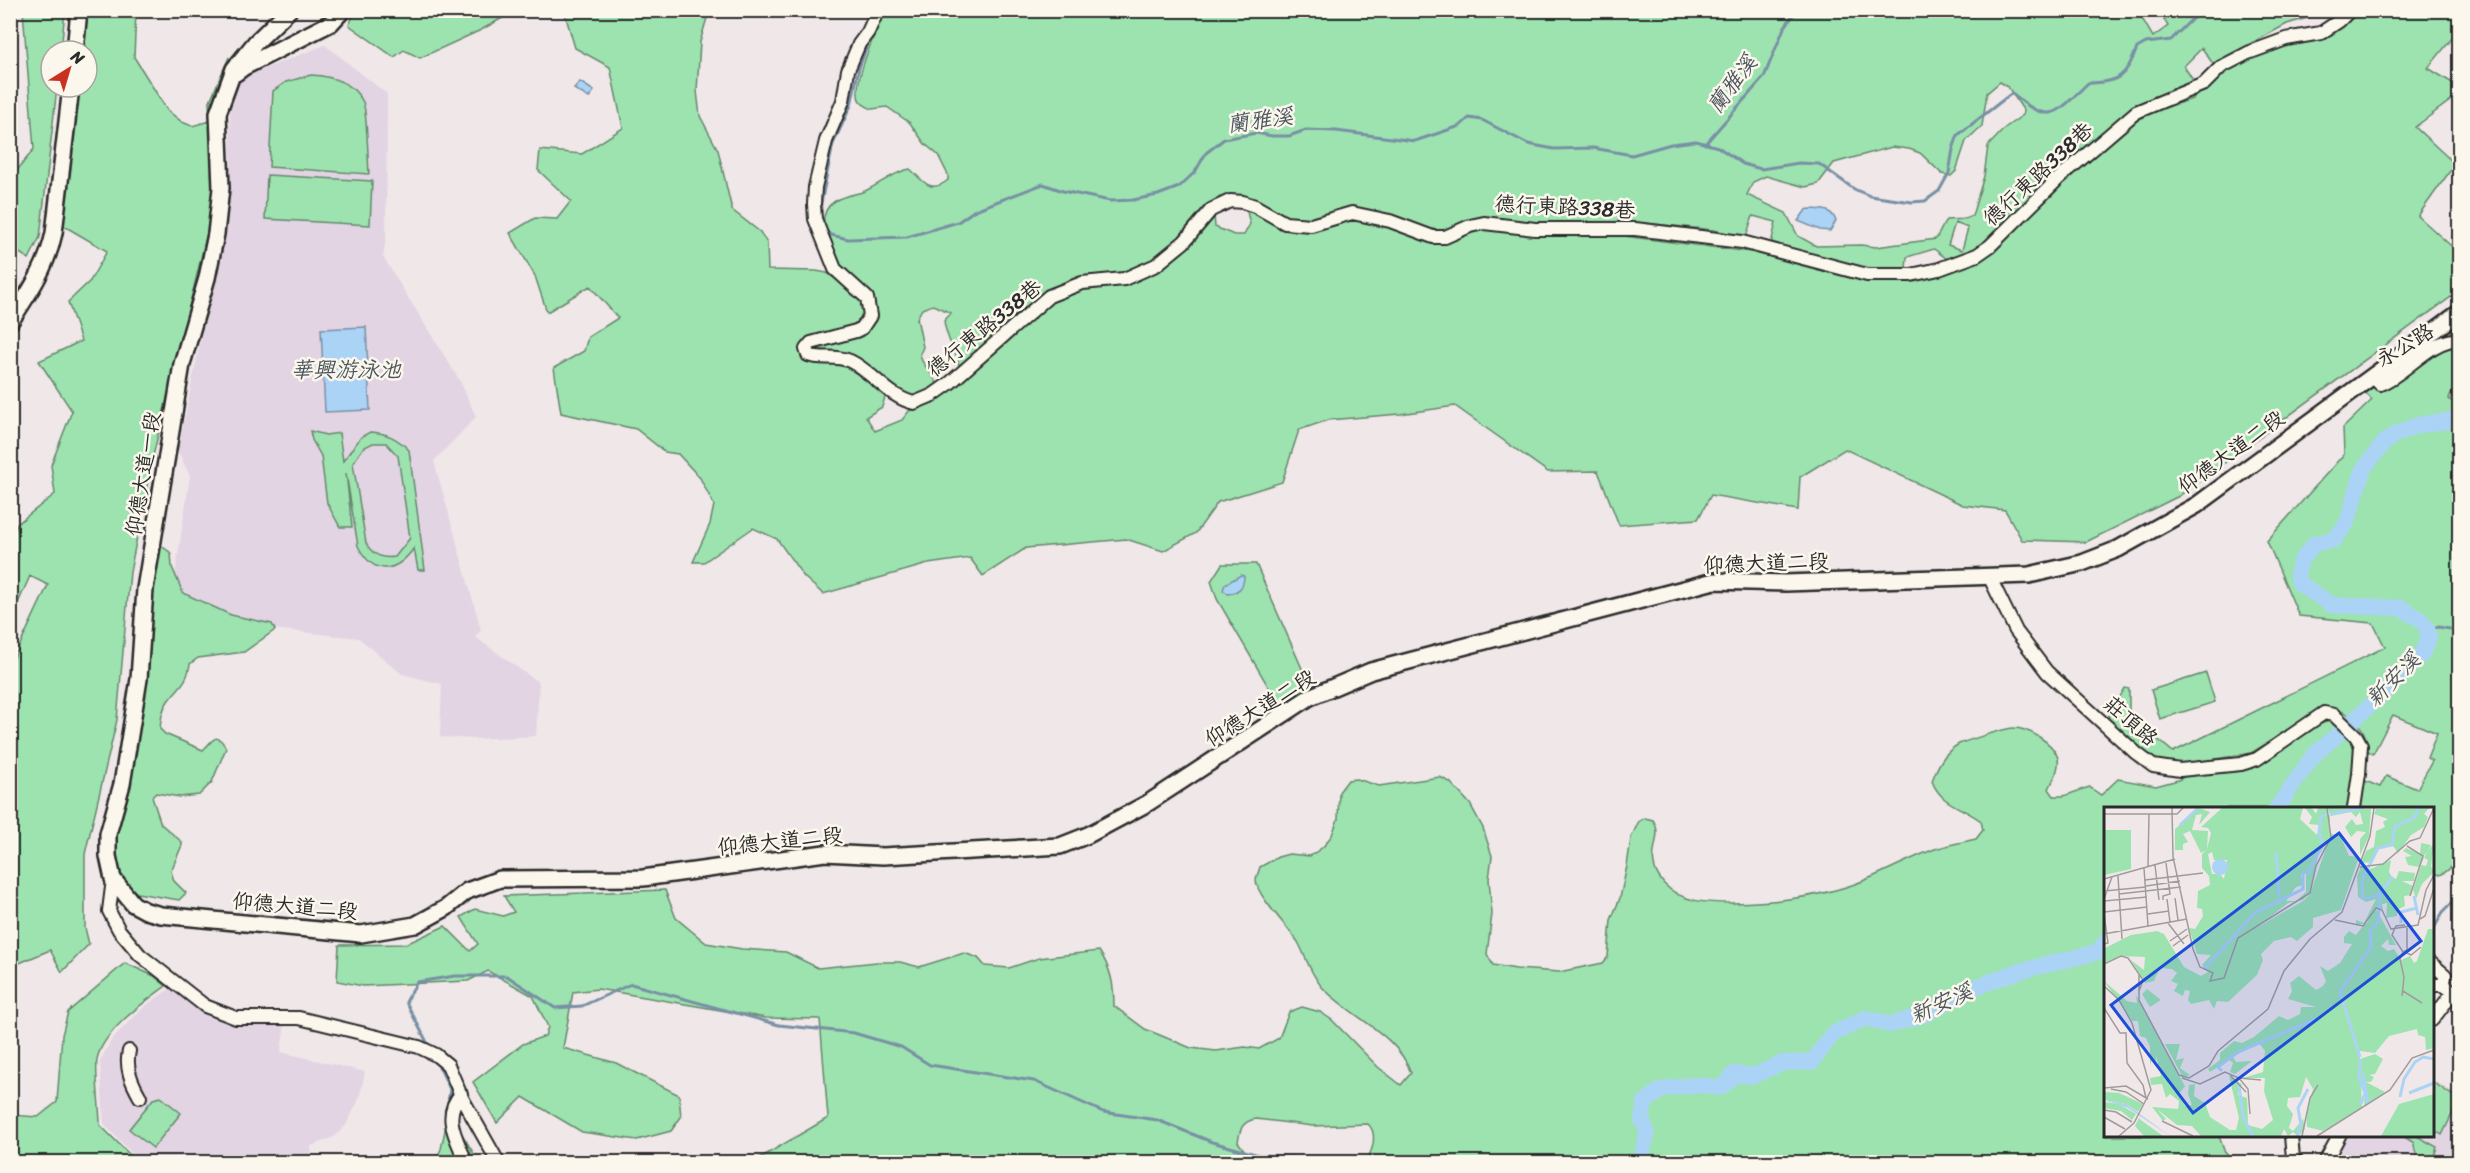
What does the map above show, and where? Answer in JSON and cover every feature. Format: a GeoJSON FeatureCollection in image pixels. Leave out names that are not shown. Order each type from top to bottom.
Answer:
{"type":"FeatureCollection","features":[{"type":"Feature","properties":{"kind":"main road"},"geometry":{"type":"LineString","coordinates":[[76,39],[79,10]]}},
{"type":"Feature","properties":{"kind":"main road","name":"仰德大道一段"},"geometry":{"type":"LineString","coordinates":[[113,879],[108,856],[108,834],[122,784],[139,679],[145,589],[182,364],[207,278],[216,234],[221,188],[218,113],[229,79],[239,61],[288,10]]}},
{"type":"Feature","properties":{"kind":"main road"},"geometry":{"type":"LineString","coordinates":[[229,79],[244,67],[331,23],[343,10]]}},
{"type":"Feature","properties":{"kind":"main road"},"geometry":{"type":"LineString","coordinates":[[10,322],[38,279],[50,254],[70,99]]}},
{"type":"Feature","properties":{"kind":"main road","name":"仰德大道二段"},"geometry":{"type":"LineString","coordinates":[[113,879],[128,900],[139,908],[153,913],[362,934],[415,925],[446,908],[467,891],[500,879],[643,878],[825,853],[883,856],[1060,846],[1088,835],[1148,803],[1310,697],[1371,671],[1714,581],[1785,583],[1990,578],[2029,575],[2082,563],[2118,549],[2197,504],[2460,312]]}},
{"type":"Feature","properties":{"kind":"street","name":"德行東路338巷"},"geometry":{"type":"LineString","coordinates":[[878,10],[848,70],[843,101],[826,141],[815,187],[815,219],[827,254],[842,278],[867,298],[870,316],[862,328],[849,334],[811,343],[806,347],[806,352],[816,358],[839,358],[853,363],[897,397],[914,403],[933,395],[950,383],[1049,296],[1082,283],[1124,279],[1156,265],[1184,242],[1211,210],[1230,201],[1255,206],[1285,223],[1311,225],[1352,213],[1390,221],[1433,237],[1445,237],[1470,226],[1484,223],[1535,229],[1635,229],[1741,242],[1867,274],[1911,275],[1939,269],[1977,255],[1990,246],[2058,179],[2136,112],[2204,84],[2222,67],[2248,52],[2286,39],[2321,33],[2350,10]]}},
{"type":"Feature","properties":{"kind":"street","name":"永公路"},"geometry":{"type":"LineString","coordinates":[[2373,375],[2380,384],[2392,379],[2440,343],[2460,339]]}},
{"type":"Feature","properties":{"kind":"street","name":"莊頂路"},"geometry":{"type":"LineString","coordinates":[[1990,578],[2016,632],[2047,672],[2153,766],[2180,770],[2241,764],[2257,759],[2273,750],[2324,713],[2334,715],[2356,736],[2361,745],[2354,807]]}},
{"type":"Feature","properties":{"kind":"street"},"geometry":{"type":"LineString","coordinates":[[113,879],[109,911],[119,930],[141,955],[205,1006],[236,1018],[299,1018],[419,1047],[436,1055],[448,1065],[498,1162]]}},
{"type":"Feature","properties":{"kind":"street"},"geometry":{"type":"LineString","coordinates":[[2434,965],[2445,975],[2447,989],[2434,1018]]}},
{"type":"Feature","properties":{"kind":"street"},"geometry":{"type":"LineString","coordinates":[[129,1051],[127,1059],[131,1081],[140,1097]]}},
{"type":"Feature","properties":{"kind":"street"},"geometry":{"type":"LineString","coordinates":[[461,1094],[454,1102],[450,1114],[452,1128],[466,1162]]}},
{"type":"Feature","properties":{"kind":"street"},"geometry":{"type":"LineString","coordinates":[[2291,1137],[2291,1161]]}},
{"type":"Feature","properties":{"kind":"street"},"geometry":{"type":"LineString","coordinates":[[2325,1162],[2338,1137]]}},
{"type":"Feature","properties":{"kind":"shaded area"},"geometry":{"type":"Polygon","coordinates":[[[325,45],[387,94],[386,238],[383,257],[460,381],[476,417],[434,461],[481,630],[475,637],[539,683],[536,736],[474,739],[440,737],[442,684],[402,674],[359,638],[236,625],[172,596],[190,476],[178,451],[231,191],[230,100],[241,78],[325,45]]]}},
{"type":"Feature","properties":{"kind":"shaded area"},"geometry":{"type":"Polygon","coordinates":[[[171,988],[207,1016],[232,1025],[285,1022],[281,1052],[365,1072],[359,1099],[346,1125],[334,1137],[311,1146],[312,1162],[140,1162],[104,1124],[100,1061],[112,1039],[145,1006],[171,988]]]}},
{"type":"Feature","properties":{"kind":"shaded area"},"geometry":{"type":"Polygon","coordinates":[[[2434,1081],[2459,1096],[2459,1162],[2355,1162],[2339,1154],[2342,1150],[2337,1146],[2342,1137],[2434,1137],[2434,1081]]]}},
{"type":"Feature","properties":{"kind":"green space"},"geometry":{"type":"Polygon","coordinates":[[[356,10],[515,11],[481,30],[420,58],[404,50],[394,57],[349,25],[356,10]]]}},
{"type":"Feature","properties":{"kind":"green space"},"geometry":{"type":"Polygon","coordinates":[[[2147,10],[2140,15],[2153,37],[2168,26],[2160,13],[2157,14],[2154,11],[2331,11],[2287,24],[2213,64],[2202,48],[2184,66],[2194,82],[2129,121],[2067,164],[2052,176],[1997,234],[1982,246],[1966,254],[1947,259],[1934,249],[1907,257],[1906,269],[1870,271],[1771,244],[1776,222],[1753,216],[1746,237],[1714,230],[1625,221],[1570,225],[1503,222],[1444,232],[1350,210],[1313,222],[1287,219],[1233,194],[1217,198],[1207,205],[1190,229],[1166,254],[1116,277],[1089,276],[1070,280],[1049,289],[965,363],[959,365],[946,333],[944,321],[951,313],[933,305],[922,309],[917,318],[923,347],[920,354],[922,361],[938,384],[914,397],[899,392],[878,373],[867,368],[813,354],[810,346],[834,340],[873,316],[844,276],[827,242],[824,226],[826,212],[835,201],[865,191],[904,170],[910,169],[931,186],[948,180],[948,175],[938,155],[925,144],[910,123],[887,107],[872,109],[860,101],[858,94],[862,70],[885,11],[2147,10]],[[2000,82],[1987,93],[1982,126],[1966,141],[1956,171],[1951,176],[1942,174],[1920,153],[1892,147],[1834,163],[1818,184],[1805,187],[1766,176],[1753,182],[1747,195],[1786,213],[1798,236],[1816,246],[1876,247],[1936,239],[1946,220],[1972,216],[1984,176],[1988,146],[2006,127],[2023,115],[2024,111],[2008,87],[2000,82]],[[1955,223],[1948,245],[1962,250],[1968,228],[1955,223]]]}},
{"type":"Feature","properties":{"kind":"green space"},"geometry":{"type":"Polygon","coordinates":[[[23,11],[65,11],[62,39],[39,39],[39,99],[56,99],[40,237],[29,259],[10,247],[11,178],[34,149],[23,11]]]}},
{"type":"Feature","properties":{"kind":"green space"},"geometry":{"type":"Polygon","coordinates":[[[81,11],[136,11],[134,57],[167,110],[182,122],[192,126],[210,121],[209,103],[229,57],[229,62],[216,93],[212,116],[216,165],[207,233],[153,456],[130,572],[117,720],[85,854],[85,928],[89,944],[62,972],[50,950],[10,967],[11,664],[48,585],[30,576],[11,619],[11,543],[17,524],[55,494],[51,465],[72,411],[39,361],[81,341],[68,302],[90,281],[107,251],[59,223],[73,99],[99,99],[99,39],[78,39],[81,11]]]}},
{"type":"Feature","properties":{"kind":"green space"},"geometry":{"type":"Polygon","coordinates":[[[558,11],[709,11],[700,42],[697,91],[700,116],[718,150],[732,210],[760,232],[767,243],[768,270],[827,273],[862,296],[866,312],[862,322],[803,347],[858,371],[886,394],[882,407],[866,417],[875,431],[902,420],[909,411],[926,404],[963,378],[1057,298],[1077,291],[1117,286],[1162,265],[1214,215],[1215,227],[1234,235],[1244,235],[1250,224],[1247,212],[1249,209],[1281,226],[1353,217],[1444,240],[1458,238],[1480,230],[1615,235],[1775,255],[1869,281],[1894,281],[1949,272],[1979,260],[1999,246],[2047,197],[2138,120],[2154,111],[2192,99],[2228,70],[2270,50],[2347,22],[2359,11],[2454,11],[2459,16],[2459,30],[2428,68],[2459,87],[2459,94],[2415,127],[2455,164],[2418,216],[2459,253],[2459,291],[2179,496],[2086,542],[2022,540],[2005,510],[1963,505],[1845,449],[1800,477],[1798,510],[1711,495],[1698,519],[1619,525],[1598,471],[1548,472],[1455,406],[1400,414],[1328,420],[1299,430],[1282,482],[1218,502],[1196,533],[1163,551],[1126,539],[1026,548],[983,576],[970,558],[928,564],[823,594],[804,577],[777,539],[753,528],[704,562],[693,562],[710,524],[714,505],[700,478],[678,454],[665,452],[636,429],[561,413],[554,368],[584,351],[588,337],[618,318],[590,286],[547,312],[535,276],[510,233],[535,218],[557,219],[571,201],[538,170],[540,150],[582,154],[623,128],[610,67],[575,48],[565,14],[558,11]]]}},
{"type":"Feature","properties":{"kind":"green space"},"geometry":{"type":"Polygon","coordinates":[[[311,75],[341,81],[359,95],[364,107],[369,174],[269,167],[273,91],[286,82],[311,75]]]}},
{"type":"Feature","properties":{"kind":"green space"},"geometry":{"type":"Polygon","coordinates":[[[267,175],[372,181],[370,225],[265,219],[267,175]]]}},
{"type":"Feature","properties":{"kind":"green space"},"geometry":{"type":"Polygon","coordinates":[[[2459,343],[2459,376],[2449,399],[2460,408],[2460,839],[2453,864],[2440,875],[2434,872],[2434,807],[2357,807],[2363,780],[2380,787],[2386,776],[2417,789],[2432,761],[2427,758],[2437,733],[2393,715],[2373,754],[2368,751],[2360,726],[2347,714],[2331,708],[2323,709],[2251,753],[2192,763],[2163,762],[2150,757],[2106,721],[2125,688],[2129,689],[2129,715],[2173,752],[2385,647],[2373,623],[2299,616],[2267,541],[2344,454],[2343,428],[2372,400],[2365,392],[2375,382],[2441,345],[2459,343]]]}},
{"type":"Feature","properties":{"kind":"green space"},"geometry":{"type":"Polygon","coordinates":[[[310,431],[326,435],[339,433],[343,461],[361,437],[370,432],[391,437],[409,450],[425,570],[418,570],[414,548],[393,567],[378,567],[364,556],[358,546],[346,473],[352,527],[340,527],[327,503],[321,456],[310,431]],[[373,443],[363,448],[353,463],[366,543],[374,553],[382,557],[395,557],[410,538],[398,456],[386,443],[373,443]]]}},
{"type":"Feature","properties":{"kind":"green space"},"geometry":{"type":"Polygon","coordinates":[[[161,536],[160,545],[171,553],[172,567],[183,593],[231,615],[272,624],[275,630],[244,652],[198,658],[190,664],[185,681],[168,701],[163,711],[160,729],[165,734],[203,750],[217,738],[226,748],[212,782],[199,795],[180,797],[156,793],[152,797],[161,824],[182,842],[171,871],[174,881],[186,893],[179,900],[137,893],[120,882],[110,845],[146,594],[161,536]]]}},
{"type":"Feature","properties":{"kind":"green space"},"geometry":{"type":"Polygon","coordinates":[[[1222,564],[1256,564],[1311,689],[1279,705],[1217,599],[1211,581],[1222,564]]]}},
{"type":"Feature","properties":{"kind":"green space"},"geometry":{"type":"Polygon","coordinates":[[[2206,673],[2215,702],[2160,719],[2151,690],[2206,673]]]}},
{"type":"Feature","properties":{"kind":"green space"},"geometry":{"type":"Polygon","coordinates":[[[2330,721],[2342,729],[2354,748],[2355,771],[2348,807],[2104,807],[2104,1137],[2219,1137],[2224,1150],[2234,1162],[1363,1162],[1373,1144],[1373,1133],[1368,1124],[1313,1126],[1256,1119],[1245,1124],[1241,1130],[1238,1142],[1245,1151],[1253,1155],[1331,1162],[753,1162],[828,1118],[820,1019],[766,1018],[598,989],[573,992],[563,1048],[616,1063],[679,1095],[681,1117],[671,1131],[637,1140],[582,1132],[523,1097],[497,1123],[473,1082],[523,1044],[545,1036],[548,1027],[533,996],[488,971],[468,981],[363,986],[337,981],[339,945],[406,944],[445,926],[470,951],[478,944],[461,917],[475,909],[503,916],[514,912],[504,896],[665,890],[676,918],[706,943],[742,949],[786,952],[818,968],[877,962],[900,962],[919,967],[964,953],[978,958],[985,966],[1009,968],[1039,958],[1099,951],[1111,977],[1114,1006],[1145,1029],[1191,1048],[1216,1051],[1245,1047],[1259,1049],[1279,1038],[1289,1012],[1302,1007],[1320,1012],[1332,1020],[1378,1067],[1401,1085],[1411,1073],[1405,1059],[1384,1036],[1322,987],[1311,971],[1298,942],[1267,903],[1256,881],[1260,867],[1278,857],[1289,854],[1310,856],[1323,847],[1332,835],[1338,819],[1339,792],[1348,780],[1357,779],[1379,786],[1440,777],[1450,782],[1470,804],[1483,828],[1492,856],[1489,879],[1492,914],[1487,954],[1493,965],[1559,972],[1603,963],[1608,957],[1611,920],[1620,898],[1631,838],[1639,821],[1645,818],[1653,820],[1656,827],[1653,856],[1657,874],[1664,884],[1679,895],[1696,901],[1715,903],[1795,898],[1825,893],[1855,884],[1935,849],[1976,839],[1983,830],[1981,821],[1947,801],[1932,781],[1949,751],[1969,740],[2013,728],[2033,733],[2046,741],[2058,758],[2057,770],[2049,789],[2054,796],[2064,796],[2089,787],[2101,795],[2118,779],[2156,786],[2190,774],[2236,770],[2317,725],[2330,721]]]}},
{"type":"Feature","properties":{"kind":"green space"},"geometry":{"type":"Polygon","coordinates":[[[125,963],[154,976],[166,986],[116,1028],[107,1038],[97,1059],[100,1125],[137,1162],[11,1162],[11,1115],[38,1117],[57,1102],[62,1035],[68,1012],[125,963]]]}},
{"type":"Feature","properties":{"kind":"green space"},"geometry":{"type":"Polygon","coordinates":[[[2434,1083],[2459,1100],[2442,1135],[2434,1130],[2434,1083]]]}},
{"type":"Feature","properties":{"kind":"green space"},"geometry":{"type":"Polygon","coordinates":[[[161,1097],[181,1113],[153,1148],[129,1129],[153,1099],[161,1097]]]}},
{"type":"Feature","properties":{"kind":"green space"},"geometry":{"type":"Polygon","coordinates":[[[450,1107],[457,1126],[479,1162],[435,1162],[441,1149],[450,1107]]]}},
{"type":"Feature","properties":{"kind":"green space"},"geometry":{"type":"Polygon","coordinates":[[[2419,1137],[2437,1147],[2432,1162],[2418,1157],[2414,1143],[2406,1138],[2419,1137]]]}},
{"type":"Feature","properties":{"kind":"water"},"geometry":{"type":"Polygon","coordinates":[[[580,82],[594,91],[589,98],[574,89],[580,82]]]}},
{"type":"Feature","properties":{"kind":"water"},"geometry":{"type":"Polygon","coordinates":[[[1806,210],[1826,210],[1832,214],[1836,221],[1830,231],[1820,230],[1798,221],[1806,210]]]}},
{"type":"Feature","properties":{"kind":"water","name":"華興游泳池"},"geometry":{"type":"Polygon","coordinates":[[[366,327],[370,410],[325,412],[321,329],[366,327]]]}},
{"type":"Feature","properties":{"kind":"water"},"geometry":{"type":"Polygon","coordinates":[[[1241,575],[1244,576],[1244,580],[1238,590],[1228,594],[1223,590],[1225,584],[1241,575]]]}},
{"type":"Feature","properties":{"kind":"waterway","name":"蘭雅溪"},"geometry":{"type":"LineString","coordinates":[[1705,144],[1764,77],[1784,28],[1797,10]]}},
{"type":"Feature","properties":{"kind":"waterway","name":"蘭雅溪"},"geometry":{"type":"LineString","coordinates":[[825,231],[831,235],[848,239],[907,237],[958,222],[975,210],[1043,184],[1063,191],[1110,201],[1133,200],[1158,195],[1179,187],[1195,172],[1206,153],[1224,139],[1256,133],[1289,136],[1306,130],[1336,131],[1415,141],[1460,126],[1469,118],[1482,120],[1528,144],[1554,149],[1593,148],[1632,155],[1671,144],[1696,141],[1718,147],[1743,164],[1761,169],[1799,163],[1819,164],[1854,189],[1870,196],[1912,202],[1925,201],[1939,191],[1949,173],[1958,135],[2012,93],[2036,110],[2045,113],[2053,112],[2060,109],[2088,83],[2098,83],[2120,76],[2129,65],[2137,48],[2146,43],[2171,40],[2192,19],[2207,10]]}},
{"type":"Feature","properties":{"kind":"waterway","name":"蘭雅溪"},"geometry":{"type":"LineString","coordinates":[[820,208],[833,144],[851,105],[859,68],[869,40]]}},
{"type":"Feature","properties":{"kind":"waterway","name":"新安溪"},"geometry":{"type":"LineString","coordinates":[[2278,807],[2313,756],[2383,694],[2422,654],[2429,637],[2427,628],[2420,619],[2401,608],[2332,605],[2300,584],[2297,575],[2301,560],[2315,543],[2334,540],[2347,523],[2364,468],[2384,443],[2396,434],[2418,425],[2460,419]]}},
{"type":"Feature","properties":{"kind":"waterway"},"geometry":{"type":"LineString","coordinates":[[2427,628],[2439,627],[2460,631]]}},
{"type":"Feature","properties":{"kind":"waterway"},"geometry":{"type":"LineString","coordinates":[[2434,928],[2443,912],[2460,895]]}},
{"type":"Feature","properties":{"kind":"waterway","name":"新安溪"},"geometry":{"type":"LineString","coordinates":[[1643,1162],[1642,1156],[1647,1137],[1642,1120],[1645,1102],[1661,1090],[1704,1085],[1719,1088],[1727,1083],[1734,1074],[1753,1076],[1782,1063],[1812,1062],[1833,1034],[1866,1018],[1890,1025],[1926,1014],[1976,987],[2016,972],[2098,952],[2104,944]]}},
{"type":"Feature","properties":{"kind":"waterway"},"geometry":{"type":"LineString","coordinates":[[430,1048],[406,1002],[417,982],[455,976],[507,976],[555,1008],[582,1006],[631,984],[779,1025],[854,1033],[901,1047],[930,1065],[1034,1081],[1103,1112],[1157,1120],[1212,1142],[1259,1155],[1345,1162]]}},
{"type":"Feature","properties":{"kind":"waterway"},"geometry":{"type":"LineString","coordinates":[[437,1062],[450,1089],[447,1109]]}}]}
